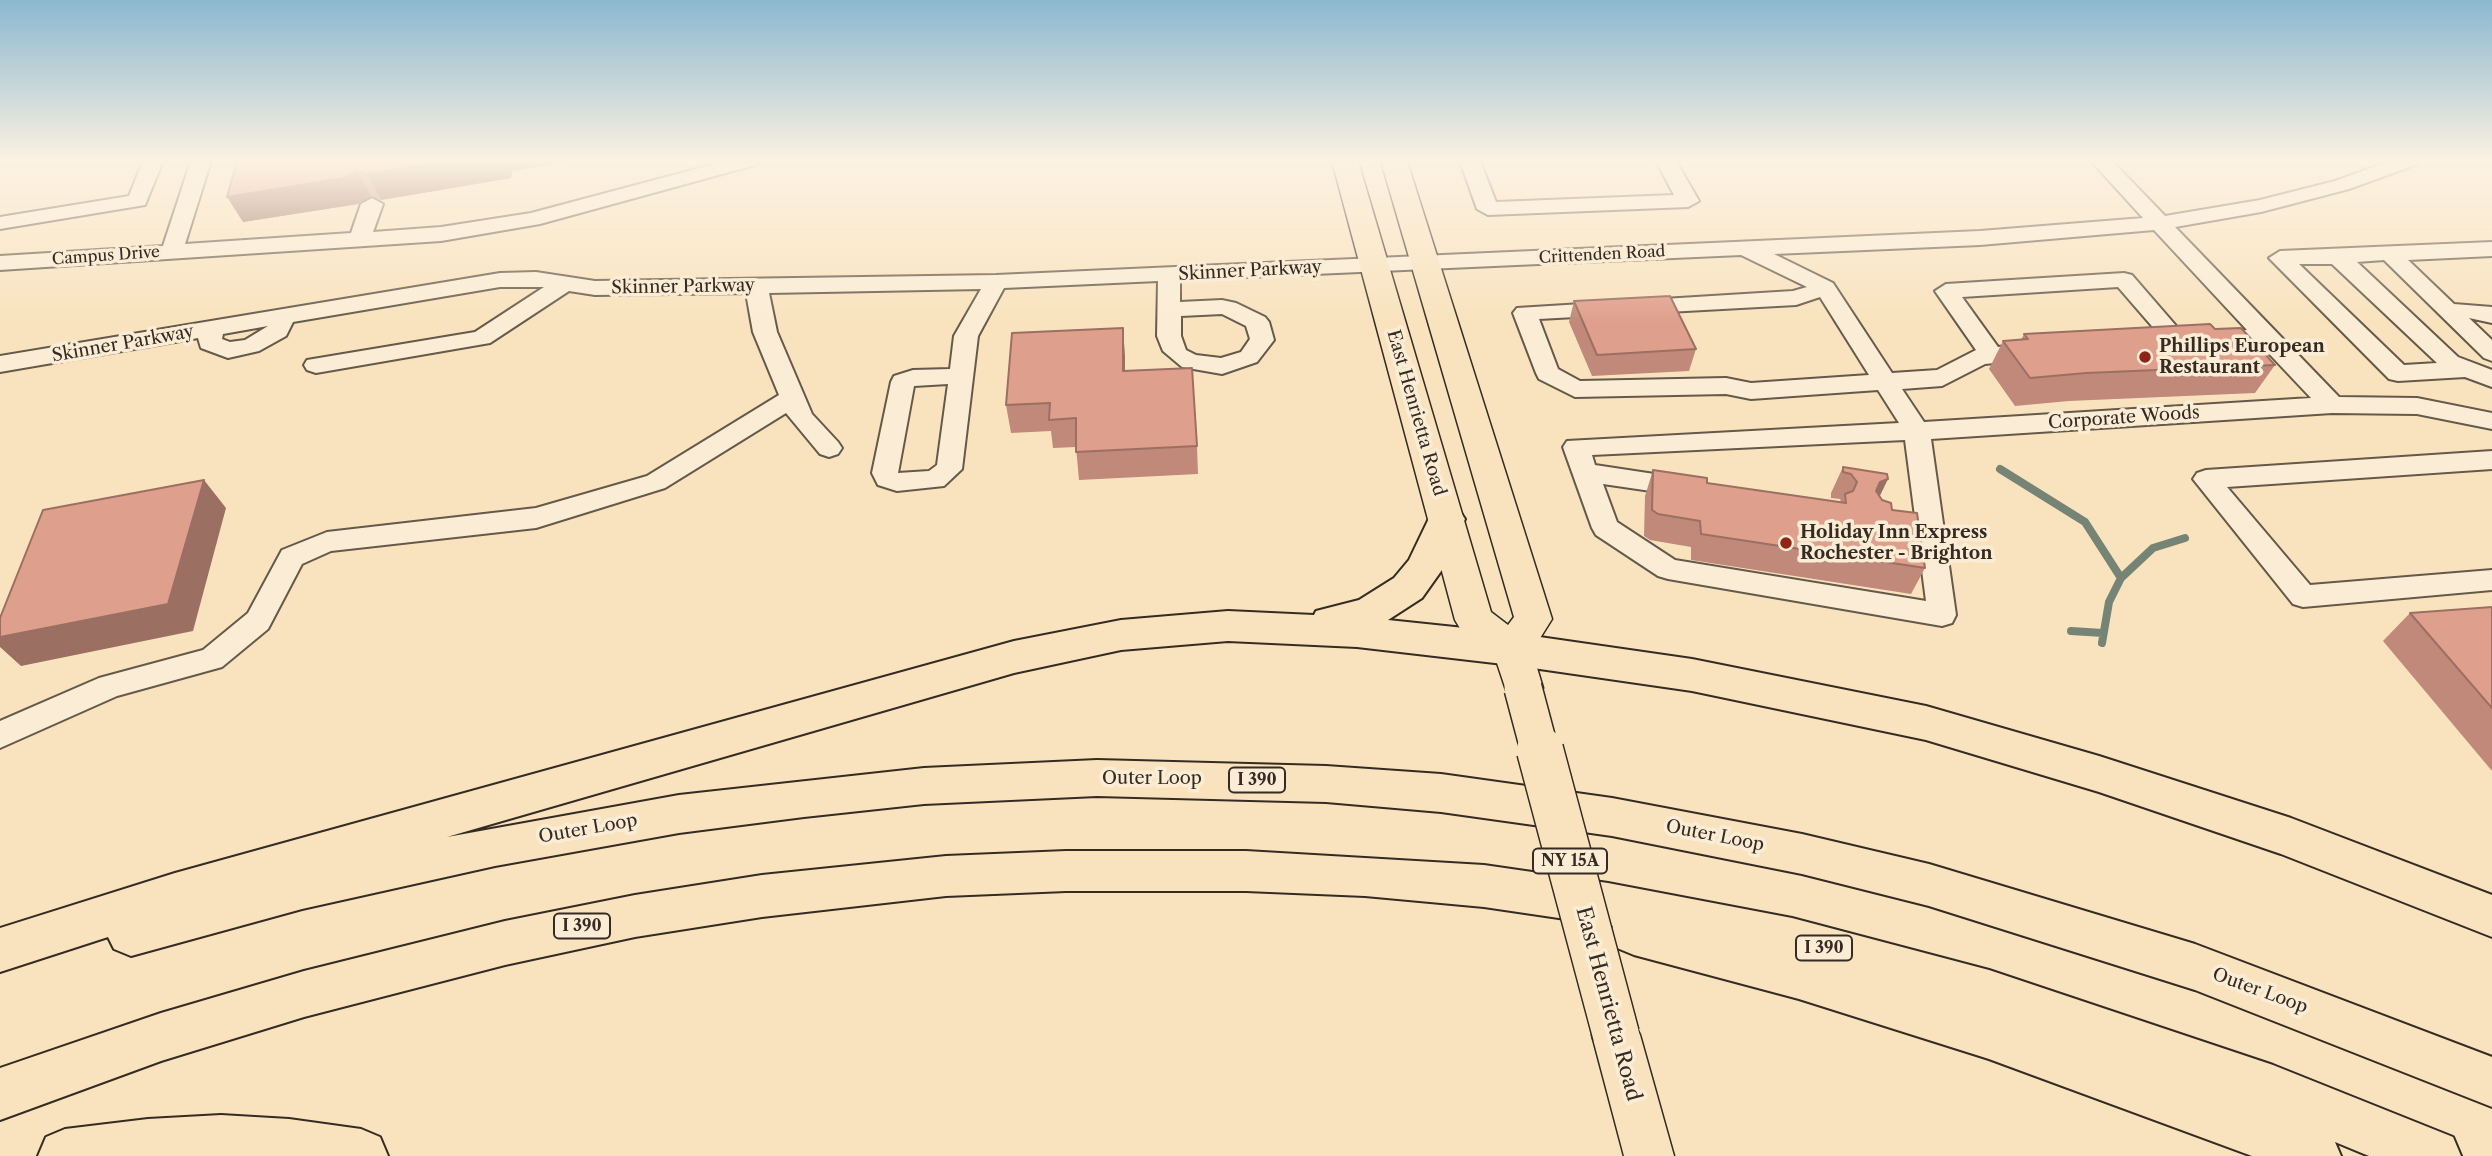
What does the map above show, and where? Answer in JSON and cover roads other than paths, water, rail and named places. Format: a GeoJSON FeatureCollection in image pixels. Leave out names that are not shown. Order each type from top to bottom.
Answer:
{"type":"FeatureCollection","features":[{"type":"Feature","properties":{"kind":"highway"},"geometry":{"type":"LineString","coordinates":[[0,950],[188,890],[1014,657],[1132,634],[1206,626],[1331,622],[1382,607],[1401,595],[1421,573],[1446,519]]}},
{"type":"Feature","properties":{"kind":"highway"},"geometry":{"type":"LineString","coordinates":[[1254,626],[1370,633],[1517,668],[1758,686],[1973,736],[2227,816],[2492,916]]}},
{"type":"Feature","properties":{"kind":"highway","name":"Outer Loop"},"geometry":{"type":"LineString","coordinates":[[0,974],[178,921],[354,876],[508,844],[667,816],[804,798],[982,782],[1097,778],[1268,781],[1430,792],[1543,806],[1680,829],[1866,869],[1994,903],[2128,944],[2331,1017],[2492,1082]]}},
{"type":"Feature","properties":{"kind":"highway"},"geometry":{"type":"LineString","coordinates":[[1185,870],[1424,895],[1637,934],[1863,995],[2036,1051],[2251,1129],[2314,1156]]}},
{"type":"Feature","properties":{"kind":"highway","name":"I 390"},"geometry":{"type":"LineString","coordinates":[[0,1094],[161,1037],[304,994],[492,946],[635,916],[762,896],[922,878],[1008,872],[1185,870],[1353,875],[1484,886],[1608,904],[1792,940],[1978,989],[2127,1038],[2273,1091],[2434,1156]]}},
{"type":"Feature","properties":{"kind":"highway"},"geometry":{"type":"LineString","coordinates":[[2131,1087],[2277,1156]]}},
{"type":"Feature","properties":{"kind":"highway"},"geometry":{"type":"LineString","coordinates":[[65,1156],[148,1144],[221,1141],[289,1145],[361,1156]]}},
{"type":"Feature","properties":{"kind":"main road","name":"East Henrietta Road"},"geometry":{"type":"LineString","coordinates":[[1360,215],[1474,620],[1517,668],[1649,1156]]}},
{"type":"Feature","properties":{"kind":"main road"},"geometry":{"type":"LineString","coordinates":[[1411,215],[1533,619],[1517,668]]}},
{"type":"Feature","properties":{"kind":"street"},"geometry":{"type":"LineString","coordinates":[[0,223],[51,215]]}},
{"type":"Feature","properties":{"kind":"street"},"geometry":{"type":"LineString","coordinates":[[172,252],[184,215]]}},
{"type":"Feature","properties":{"kind":"street"},"geometry":{"type":"LineString","coordinates":[[359,240],[368,215]]}},
{"type":"Feature","properties":{"kind":"street","name":"Campus Drive"},"geometry":{"type":"LineString","coordinates":[[0,263],[441,234],[545,215]]}},
{"type":"Feature","properties":{"kind":"street"},"geometry":{"type":"LineString","coordinates":[[2152,215],[2332,405]]}},
{"type":"Feature","properties":{"kind":"street","name":"Crittenden Road"},"geometry":{"type":"LineString","coordinates":[[1374,265],[1980,238],[2160,223],[2204,215]]}},
{"type":"Feature","properties":{"kind":"street"},"geometry":{"type":"LineString","coordinates":[[2467,369],[2398,373],[2280,258],[2492,248]]}},
{"type":"Feature","properties":{"kind":"street"},"geometry":{"type":"LineString","coordinates":[[1707,491],[1585,472],[1606,528],[1668,569],[1942,615],[1917,521],[1917,431],[1889,382],[1825,288],[1806,276],[1743,249]]}},
{"type":"Feature","properties":{"kind":"street"},"geometry":{"type":"LineString","coordinates":[[2404,253],[2395,260],[2492,353]]}},
{"type":"Feature","properties":{"kind":"street"},"geometry":{"type":"LineString","coordinates":[[2338,257],[2450,362],[2492,379]]}},
{"type":"Feature","properties":{"kind":"street","name":"Skinner Parkway"},"geometry":{"type":"LineString","coordinates":[[0,365],[212,329],[209,343],[228,350],[251,346],[278,331],[283,317],[500,280],[536,279],[563,285],[632,288],[996,282],[1374,265]]}},
{"type":"Feature","properties":{"kind":"street"},"geometry":{"type":"LineString","coordinates":[[1168,275],[1170,310]]}},
{"type":"Feature","properties":{"kind":"street"},"geometry":{"type":"LineString","coordinates":[[1990,354],[1946,291],[2124,280],[2178,342]]}},
{"type":"Feature","properties":{"kind":"street"},"geometry":{"type":"LineString","coordinates":[[959,376],[913,378],[903,382],[885,472],[887,479],[897,482],[935,480],[948,469],[966,336],[996,282]]}},
{"type":"Feature","properties":{"kind":"street"},"geometry":{"type":"LineString","coordinates":[[316,365],[482,338],[563,285]]}},
{"type":"Feature","properties":{"kind":"street"},"geometry":{"type":"LineString","coordinates":[[756,286],[765,332],[802,418],[829,448]]}},
{"type":"Feature","properties":{"kind":"street"},"geometry":{"type":"LineString","coordinates":[[1825,288],[1796,298],[1525,313],[1548,373],[1575,389],[1727,386],[1751,391],[1942,378],[1990,354],[2059,349]]}},
{"type":"Feature","properties":{"kind":"street"},"geometry":{"type":"LineString","coordinates":[[2448,311],[2482,311],[2492,316]]}},
{"type":"Feature","properties":{"kind":"street"},"geometry":{"type":"LineString","coordinates":[[2151,343],[2266,336]]}},
{"type":"Feature","properties":{"kind":"street"},"geometry":{"type":"LineString","coordinates":[[0,735],[110,685],[212,659],[258,621],[292,557],[315,547],[327,542],[536,518],[656,482],[793,398]]}},
{"type":"Feature","properties":{"kind":"street","name":"Corporate Woods"},"geometry":{"type":"LineString","coordinates":[[1585,472],[1576,447],[1917,431],[2332,405],[2417,406],[2492,421]]}},
{"type":"Feature","properties":{"kind":"street"},"geometry":{"type":"LineString","coordinates":[[2492,460],[2206,479],[2304,596],[2492,580]]}},
{"type":"Feature","properties":{"kind":"waterway"},"geometry":{"type":"LineString","coordinates":[[2000,469],[2085,522],[2121,578]]}},
{"type":"Feature","properties":{"kind":"waterway"},"geometry":{"type":"LineString","coordinates":[[2121,578],[2153,548],[2185,538]]}},
{"type":"Feature","properties":{"kind":"waterway"},"geometry":{"type":"LineString","coordinates":[[2102,643],[2109,602],[2121,578]]}},
{"type":"Feature","properties":{"kind":"waterway"},"geometry":{"type":"LineString","coordinates":[[2071,631],[2103,633]]}},
{"type":"Feature","properties":{"kind":"place","name":"Phillips European Restaurant"},"geometry":{"type":"Point","coordinates":[2145,357]}},
{"type":"Feature","properties":{"kind":"place","name":"Holiday Inn Express Rochester - Brighton"},"geometry":{"type":"Point","coordinates":[1786,543]}}]}
